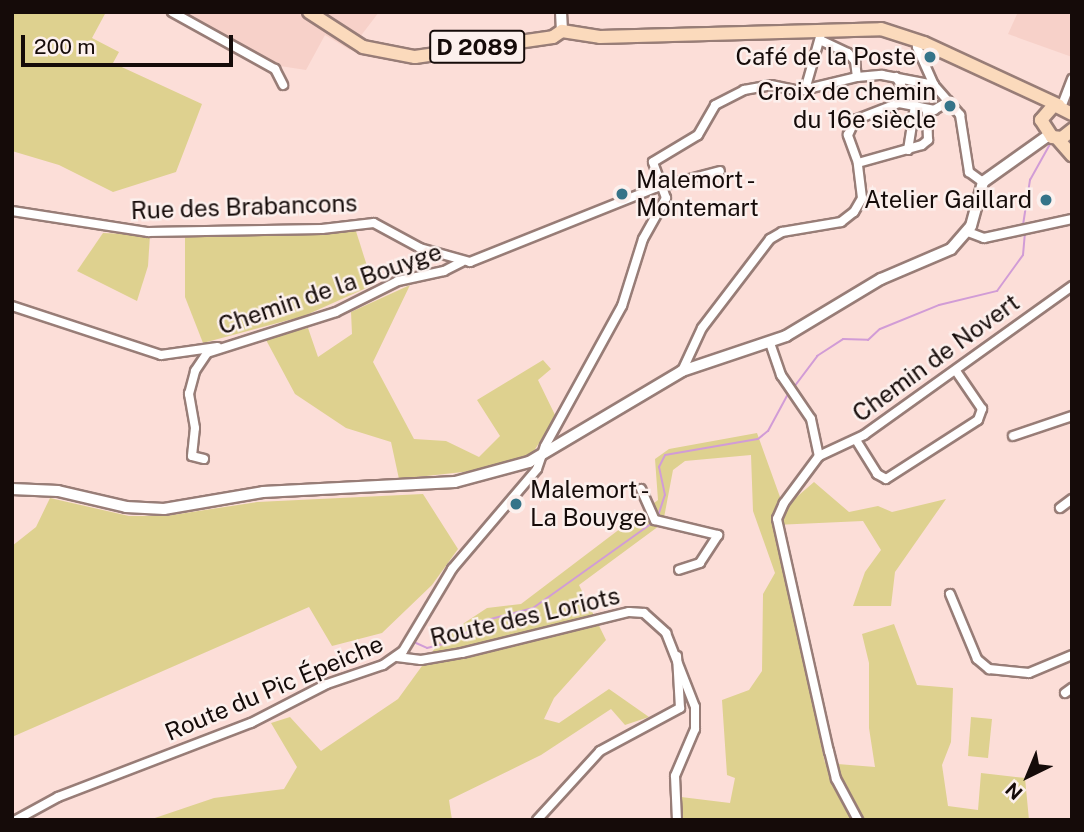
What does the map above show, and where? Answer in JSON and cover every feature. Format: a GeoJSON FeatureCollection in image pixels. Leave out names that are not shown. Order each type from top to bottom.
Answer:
{"type":"FeatureCollection","features":[{"type":"Feature","properties":{"kind":"main road","name":"D 2089"},"geometry":{"type":"LineString","coordinates":[[309,12],[363,47],[390,56],[446,54],[553,37],[562,31],[600,37],[821,35],[881,29],[919,41],[1067,109]]}},
{"type":"Feature","properties":{"kind":"main road"},"geometry":{"type":"LineString","coordinates":[[562,15],[562,31]]}},
{"type":"Feature","properties":{"kind":"main road"},"geometry":{"type":"LineString","coordinates":[[1030,91],[1047,128],[1072,155]]}},
{"type":"Feature","properties":{"kind":"main road"},"geometry":{"type":"LineString","coordinates":[[12,489],[58,491],[126,507],[164,509],[263,492],[389,489],[455,482],[541,457],[682,371],[709,358],[770,343],[881,279],[951,249],[968,232],[983,182],[1032,143],[1067,109]]}},
{"type":"Feature","properties":{"kind":"main road"},"geometry":{"type":"LineString","coordinates":[[1047,128],[1071,131],[1072,150]]}},
{"type":"Feature","properties":{"kind":"street"},"geometry":{"type":"LineString","coordinates":[[172,12],[275,69],[284,85]]}},
{"type":"Feature","properties":{"kind":"street"},"geometry":{"type":"LineString","coordinates":[[806,90],[821,35],[848,53],[855,61],[857,76]]}},
{"type":"Feature","properties":{"kind":"street"},"geometry":{"type":"LineString","coordinates":[[919,41],[917,47],[934,85],[960,115],[965,163],[983,182]]}},
{"type":"Feature","properties":{"kind":"street"},"geometry":{"type":"LineString","coordinates":[[664,189],[653,162],[698,135],[715,105],[744,90],[771,85],[806,90],[857,76],[895,77],[934,85]]}},
{"type":"Feature","properties":{"kind":"street"},"geometry":{"type":"LineString","coordinates":[[895,77],[901,85],[898,103]]}},
{"type":"Feature","properties":{"kind":"street"},"geometry":{"type":"LineString","coordinates":[[1067,109],[1072,79]]}},
{"type":"Feature","properties":{"kind":"street"},"geometry":{"type":"LineString","coordinates":[[682,371],[702,328],[770,239],[782,232],[841,222],[854,212],[862,198],[859,163],[848,135],[855,120],[898,103],[927,110],[949,101]]}},
{"type":"Feature","properties":{"kind":"street"},"geometry":{"type":"LineString","coordinates":[[908,150],[915,106]]}},
{"type":"Feature","properties":{"kind":"street"},"geometry":{"type":"LineString","coordinates":[[859,163],[908,150],[928,140],[927,110]]}},
{"type":"Feature","properties":{"kind":"street"},"geometry":{"type":"LineString","coordinates":[[462,262],[481,259],[525,237],[655,188],[664,189],[692,176],[720,171]]}},
{"type":"Feature","properties":{"kind":"street","name":"Route du Pic Épeiche"},"geometry":{"type":"LineString","coordinates":[[16,820],[58,797],[251,723],[327,684],[397,657],[452,569],[537,469],[622,306],[643,239],[666,198],[664,189]]}},
{"type":"Feature","properties":{"kind":"street","name":"Rue des Brabancons"},"geometry":{"type":"LineString","coordinates":[[12,211],[148,232],[322,229],[374,223],[420,248],[462,262]]}},
{"type":"Feature","properties":{"kind":"street"},"geometry":{"type":"LineString","coordinates":[[968,232],[984,238],[1072,219]]}},
{"type":"Feature","properties":{"kind":"street","name":"Chemin de la Bouyge"},"geometry":{"type":"LineString","coordinates":[[204,459],[192,456],[195,428],[189,394],[195,371],[207,353],[336,312],[398,281],[462,262]]}},
{"type":"Feature","properties":{"kind":"street","name":"Chemin de Novert"},"geometry":{"type":"LineString","coordinates":[[819,456],[856,440],[1072,286]]}},
{"type":"Feature","properties":{"kind":"street"},"geometry":{"type":"LineString","coordinates":[[12,306],[161,355],[220,348]]}},
{"type":"Feature","properties":{"kind":"street"},"geometry":{"type":"LineString","coordinates":[[770,343],[788,387],[811,419],[819,456],[784,503],[777,519],[792,574],[794,608],[836,779],[858,820]]}},
{"type":"Feature","properties":{"kind":"street"},"geometry":{"type":"LineString","coordinates":[[856,440],[877,474],[886,479],[978,420],[982,409],[956,371]]}},
{"type":"Feature","properties":{"kind":"street"},"geometry":{"type":"LineString","coordinates":[[1013,436],[1072,416]]}},
{"type":"Feature","properties":{"kind":"street"},"geometry":{"type":"LineString","coordinates":[[641,489],[655,520],[718,535],[700,563],[679,570]]}},
{"type":"Feature","properties":{"kind":"street"},"geometry":{"type":"LineString","coordinates":[[1060,508],[1072,499]]}},
{"type":"Feature","properties":{"kind":"street"},"geometry":{"type":"LineString","coordinates":[[950,594],[977,659],[989,669],[1029,673],[1072,655]]}},
{"type":"Feature","properties":{"kind":"street","name":"Route des Loriots"},"geometry":{"type":"LineString","coordinates":[[397,657],[421,660],[462,653],[629,612],[655,621],[677,656],[695,707],[695,729],[675,776],[677,820]]}},
{"type":"Feature","properties":{"kind":"street"},"geometry":{"type":"LineString","coordinates":[[537,820],[600,751],[680,708],[677,656]]}},
{"type":"Feature","properties":{"kind":"shaded area"},"geometry":{"type":"Polygon","coordinates":[[[12,12],[106,12],[92,38],[119,52],[113,63],[202,104],[176,172],[113,192],[59,165],[12,151],[12,12]]]}},
{"type":"Feature","properties":{"kind":"shaded area"},"geometry":{"type":"Polygon","coordinates":[[[181,12],[379,12],[350,50],[325,35],[306,70],[280,66],[181,12]]]}},
{"type":"Feature","properties":{"kind":"shaded area"},"geometry":{"type":"Polygon","coordinates":[[[1018,12],[1072,12],[1072,57],[1008,34],[1018,12]]]}},
{"type":"Feature","properties":{"kind":"shaded area"},"geometry":{"type":"Polygon","coordinates":[[[355,228],[373,285],[304,316],[203,343],[185,297],[185,234],[355,228]]]}},
{"type":"Feature","properties":{"kind":"shaded area"},"geometry":{"type":"Polygon","coordinates":[[[103,233],[150,235],[148,266],[137,301],[77,271],[103,233]]]}},
{"type":"Feature","properties":{"kind":"shaded area"},"geometry":{"type":"Polygon","coordinates":[[[410,285],[373,362],[414,439],[446,441],[479,457],[500,436],[477,400],[543,360],[551,369],[538,380],[556,417],[530,457],[472,471],[399,479],[391,442],[346,428],[295,394],[265,338],[308,328],[318,357],[352,334],[351,312],[410,285]]]}},
{"type":"Feature","properties":{"kind":"shaded area"},"geometry":{"type":"Polygon","coordinates":[[[757,433],[784,508],[814,482],[849,512],[878,506],[892,512],[946,499],[895,572],[891,606],[853,606],[865,572],[881,550],[863,521],[775,525],[825,763],[875,767],[869,728],[869,663],[862,634],[894,624],[917,685],[953,688],[951,742],[942,765],[948,806],[978,810],[981,773],[1025,778],[1029,820],[682,820],[681,797],[730,803],[735,778],[727,775],[722,700],[749,690],[762,671],[763,594],[775,573],[753,511],[751,455],[685,461],[673,470],[663,523],[579,585],[606,640],[554,698],[544,719],[559,723],[609,689],[649,717],[625,725],[611,709],[541,755],[449,800],[452,820],[149,820],[214,798],[284,789],[297,767],[271,723],[290,717],[321,751],[398,699],[443,637],[487,608],[521,604],[658,500],[655,459],[669,449],[757,433]]]}},
{"type":"Feature","properties":{"kind":"shaded area"},"geometry":{"type":"Polygon","coordinates":[[[423,494],[458,549],[432,585],[382,633],[332,646],[309,607],[12,737],[12,546],[36,527],[50,498],[129,516],[166,516],[257,502],[423,494]]]}},
{"type":"Feature","properties":{"kind":"shaded area"},"geometry":{"type":"Polygon","coordinates":[[[971,717],[992,719],[988,758],[968,756],[971,717]]]}},
{"type":"Feature","properties":{"kind":"waterway"},"geometry":{"type":"LineString","coordinates":[[1023,225],[1030,180],[1050,144]]}},
{"type":"Feature","properties":{"kind":"waterway"},"geometry":{"type":"LineString","coordinates":[[794,387],[817,356],[843,339],[868,340],[880,329],[939,305],[997,291],[1023,255],[1025,234]]}},
{"type":"Feature","properties":{"kind":"waterway"},"geometry":{"type":"LineString","coordinates":[[658,516],[665,495],[659,467],[665,455],[758,439],[768,431],[788,394]]}},
{"type":"Feature","properties":{"kind":"waterway"},"geometry":{"type":"LineString","coordinates":[[416,643],[427,648],[458,640],[479,622],[533,608],[652,523]]}},
{"type":"Feature","properties":{"kind":"place","name":"Café de la Poste"},"geometry":{"type":"Point","coordinates":[930,57]}},
{"type":"Feature","properties":{"kind":"place","name":"Croix de chemin du 16e siècle"},"geometry":{"type":"Point","coordinates":[950,106]}},
{"type":"Feature","properties":{"kind":"place","name":"Malemort - Montemart"},"geometry":{"type":"Point","coordinates":[622,194]}},
{"type":"Feature","properties":{"kind":"place","name":"Atelier Gaillard"},"geometry":{"type":"Point","coordinates":[1046,200]}},
{"type":"Feature","properties":{"kind":"place","name":"Malemort - La Bouyge"},"geometry":{"type":"Point","coordinates":[516,504]}}]}
